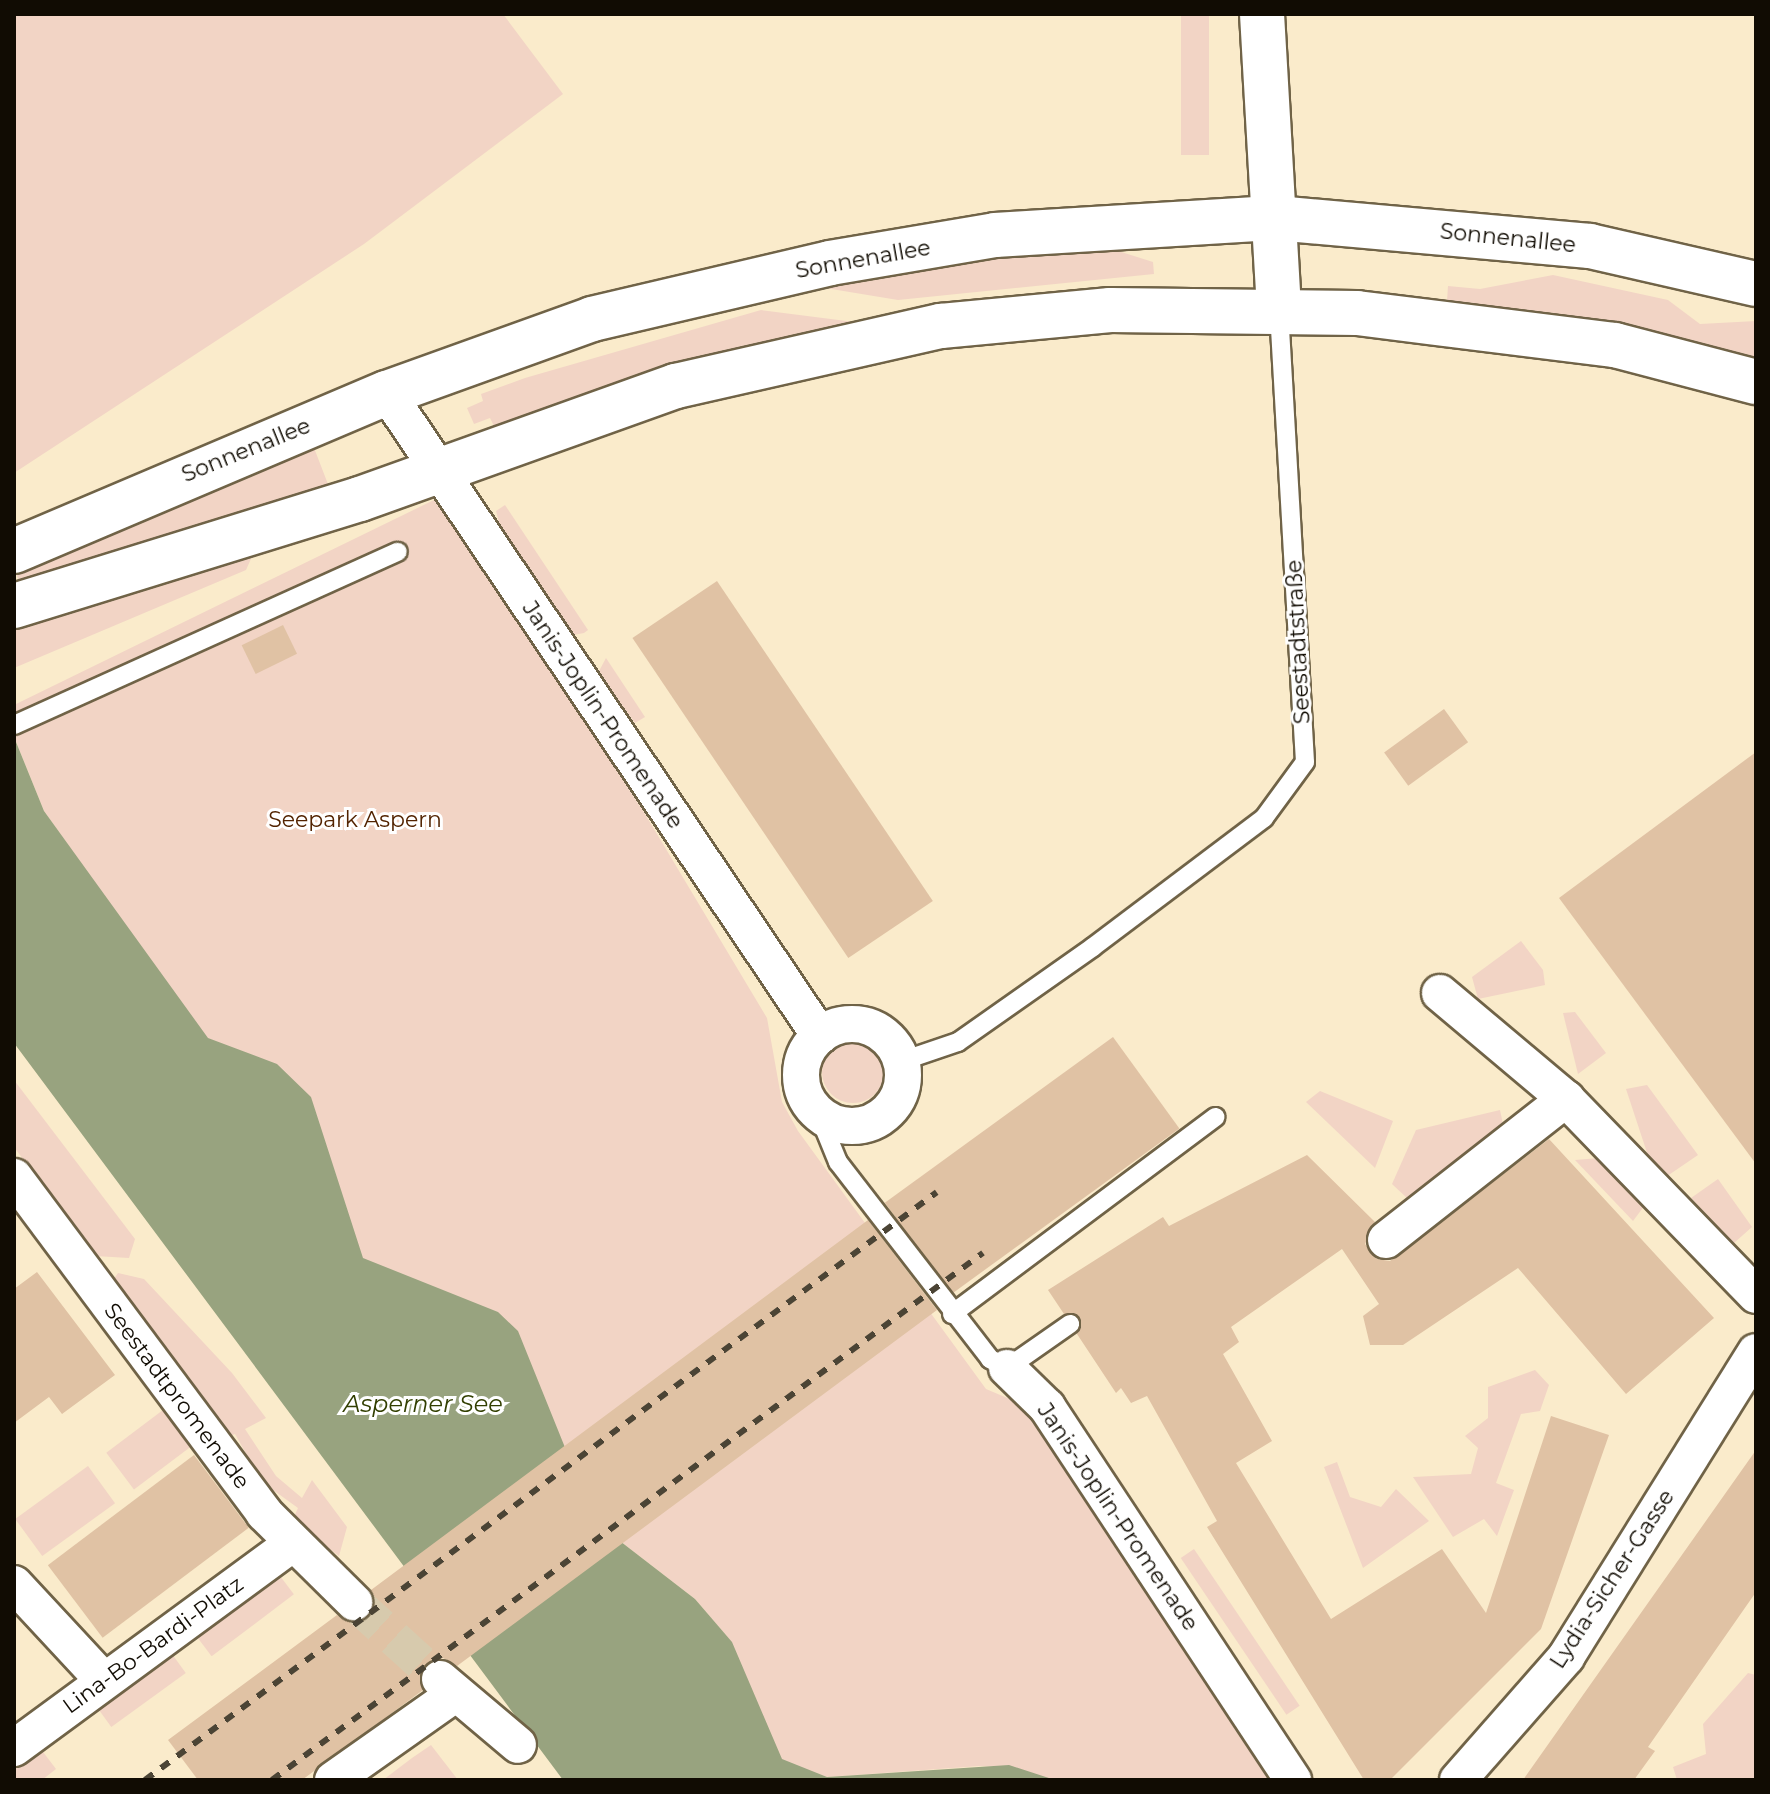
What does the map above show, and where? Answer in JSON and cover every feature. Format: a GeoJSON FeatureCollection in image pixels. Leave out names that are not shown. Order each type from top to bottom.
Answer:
{"type":"FeatureCollection","features":[{"type":"Feature","properties":{"kind":"street","name":"Seestadtstraße"},"geometry":{"type":"LineString","coordinates":[[1262,14],[1279,309]]}},
{"type":"Feature","properties":{"kind":"street","name":"Sonnenallee"},"geometry":{"type":"LineString","coordinates":[[14,551],[387,393],[592,319],[830,263],[995,235],[1276,218],[1590,246],[1756,284]]}},
{"type":"Feature","properties":{"kind":"street"},"geometry":{"type":"LineString","coordinates":[[14,606],[436,470],[676,386],[941,326],[1110,310],[1279,309],[1516,328],[1756,382]]}},
{"type":"Feature","properties":{"kind":"street","name":"Janis-Joplin-Promenade"},"geometry":{"type":"LineString","coordinates":[[387,393],[820,1036]]}},
{"type":"Feature","properties":{"kind":"street"},"geometry":{"type":"LineString","coordinates":[[1440,993],[1566,1099],[1756,1294]]}},
{"type":"Feature","properties":{"kind":"street"},"geometry":{"type":"LineString","coordinates":[[868,1026],[902,1061],[900,1094],[880,1119],[848,1126],[818,1113],[802,1074],[820,1036],[835,1027],[868,1026]]}},
{"type":"Feature","properties":{"kind":"street"},"geometry":{"type":"LineString","coordinates":[[1386,1240],[1566,1099]]}},
{"type":"Feature","properties":{"kind":"street","name":"Seestadtpromenade"},"geometry":{"type":"LineString","coordinates":[[14,1177],[293,1543],[354,1602]]}},
{"type":"Feature","properties":{"kind":"street","name":"Lydia-Sicher-Gasse"},"geometry":{"type":"LineString","coordinates":[[1458,1780],[1566,1657],[1756,1352]]}},
{"type":"Feature","properties":{"kind":"street","name":"Janis-Joplin-Promenade"},"geometry":{"type":"LineString","coordinates":[[1007,1368],[1047,1407],[1293,1780]]}},
{"type":"Feature","properties":{"kind":"street","name":"Lina-Bo-Bardi-Platz"},"geometry":{"type":"LineString","coordinates":[[14,1748],[293,1543]]}},
{"type":"Feature","properties":{"kind":"street"},"geometry":{"type":"LineString","coordinates":[[14,1584],[104,1681]]}},
{"type":"Feature","properties":{"kind":"street"},"geometry":{"type":"LineString","coordinates":[[333,1780],[447,1686],[518,1745]]}},
{"type":"Feature","properties":{"kind":"lane","name":"Seestadtstraße"},"geometry":{"type":"LineString","coordinates":[[902,1061],[958,1042],[1105,939],[1264,818],[1305,762],[1279,309]]}},
{"type":"Feature","properties":{"kind":"lane"},"geometry":{"type":"LineString","coordinates":[[14,725],[398,552]]}},
{"type":"Feature","properties":{"kind":"lane","name":"Janis-Joplin-Promenade"},"geometry":{"type":"LineString","coordinates":[[818,1113],[838,1162],[952,1314],[1007,1368]]}},
{"type":"Feature","properties":{"kind":"lane"},"geometry":{"type":"LineString","coordinates":[[952,1314],[1215,1117]]}},
{"type":"Feature","properties":{"kind":"lane"},"geometry":{"type":"LineString","coordinates":[[1007,1368],[1070,1324]]}},
{"type":"Feature","properties":{"kind":"green space"},"geometry":{"type":"Polygon","coordinates":[[[14,14],[503,14],[563,94],[364,244],[14,473],[14,14]]]}},
{"type":"Feature","properties":{"kind":"green space"},"geometry":{"type":"Polygon","coordinates":[[[1181,14],[1209,14],[1209,155],[1181,155],[1181,14]]]}},
{"type":"Feature","properties":{"kind":"green space"},"geometry":{"type":"Polygon","coordinates":[[[1115,250],[1153,262],[1154,274],[898,300],[795,283],[915,260],[1115,250]]]}},
{"type":"Feature","properties":{"kind":"green space"},"geometry":{"type":"Polygon","coordinates":[[[1553,275],[1668,300],[1700,324],[1756,321],[1756,362],[1615,326],[1447,301],[1448,286],[1480,289],[1553,275]]]}},
{"type":"Feature","properties":{"kind":"green space"},"geometry":{"type":"Polygon","coordinates":[[[761,310],[862,323],[613,386],[495,428],[490,418],[474,424],[467,408],[483,401],[481,394],[525,378],[761,310]]]}},
{"type":"Feature","properties":{"kind":"green space"},"geometry":{"type":"Polygon","coordinates":[[[311,440],[331,492],[22,587],[14,570],[68,552],[78,541],[311,440]]]}},
{"type":"Feature","properties":{"kind":"green space","name":"Seepark Aspern"},"geometry":{"type":"Polygon","coordinates":[[[438,498],[645,814],[767,1018],[782,1102],[798,1131],[986,1389],[1026,1406],[1274,1780],[1003,1780],[999,1767],[980,1766],[827,1777],[765,1755],[730,1640],[695,1599],[616,1538],[383,1293],[44,811],[14,737],[14,705],[438,498]]]}},
{"type":"Feature","properties":{"kind":"green space"},"geometry":{"type":"Polygon","coordinates":[[[505,505],[588,630],[584,633],[573,635],[500,526],[496,511],[505,505]]]}},
{"type":"Feature","properties":{"kind":"green space"},"geometry":{"type":"Polygon","coordinates":[[[254,552],[246,570],[14,668],[14,622],[79,609],[254,552]]]}},
{"type":"Feature","properties":{"kind":"green space"},"geometry":{"type":"Polygon","coordinates":[[[606,658],[645,717],[635,723],[598,673],[606,658]]]}},
{"type":"Feature","properties":{"kind":"green space"},"geometry":{"type":"Polygon","coordinates":[[[1521,941],[1543,970],[1545,985],[1478,999],[1472,977],[1521,941]]]}},
{"type":"Feature","properties":{"kind":"green space"},"geometry":{"type":"Polygon","coordinates":[[[1575,1012],[1606,1053],[1578,1074],[1563,1013],[1575,1012]]]}},
{"type":"Feature","properties":{"kind":"green space"},"geometry":{"type":"Polygon","coordinates":[[[853,1041],[875,1050],[884,1072],[875,1094],[853,1103],[831,1094],[822,1072],[831,1050],[853,1041]]]}},
{"type":"Feature","properties":{"kind":"green space"},"geometry":{"type":"Polygon","coordinates":[[[14,1080],[135,1239],[129,1258],[95,1256],[14,1147],[14,1080]]]}},
{"type":"Feature","properties":{"kind":"green space"},"geometry":{"type":"Polygon","coordinates":[[[1647,1085],[1698,1155],[1657,1183],[1626,1089],[1647,1085]]]}},
{"type":"Feature","properties":{"kind":"green space"},"geometry":{"type":"Polygon","coordinates":[[[1320,1091],[1393,1121],[1375,1168],[1306,1102],[1320,1091]]]}},
{"type":"Feature","properties":{"kind":"green space"},"geometry":{"type":"Polygon","coordinates":[[[1500,1110],[1504,1129],[1408,1199],[1392,1184],[1416,1130],[1500,1110]]]}},
{"type":"Feature","properties":{"kind":"green space"},"geometry":{"type":"Polygon","coordinates":[[[1599,1158],[1645,1205],[1633,1221],[1575,1160],[1599,1158]]]}},
{"type":"Feature","properties":{"kind":"green space"},"geometry":{"type":"Polygon","coordinates":[[[1718,1179],[1752,1227],[1734,1243],[1691,1198],[1718,1179]]]}},
{"type":"Feature","properties":{"kind":"green space"},"geometry":{"type":"Polygon","coordinates":[[[118,1273],[144,1279],[232,1373],[266,1418],[245,1429],[276,1476],[302,1498],[312,1480],[347,1527],[339,1556],[292,1521],[298,1508],[262,1482],[235,1434],[224,1438],[111,1283],[118,1273]]]}},
{"type":"Feature","properties":{"kind":"green space"},"geometry":{"type":"Polygon","coordinates":[[[1535,1370],[1549,1385],[1540,1411],[1521,1414],[1496,1483],[1514,1490],[1497,1536],[1484,1519],[1453,1537],[1413,1477],[1471,1474],[1478,1448],[1465,1436],[1488,1418],[1488,1387],[1535,1370]]]}},
{"type":"Feature","properties":{"kind":"green space"},"geometry":{"type":"Polygon","coordinates":[[[163,1410],[191,1447],[134,1489],[106,1453],[163,1410]]]}},
{"type":"Feature","properties":{"kind":"green space"},"geometry":{"type":"Polygon","coordinates":[[[1337,1462],[1350,1497],[1381,1507],[1396,1489],[1429,1521],[1363,1568],[1324,1467],[1337,1462]]]}},
{"type":"Feature","properties":{"kind":"green space"},"geometry":{"type":"Polygon","coordinates":[[[88,1466],[115,1503],[42,1556],[15,1519],[88,1466]]]}},
{"type":"Feature","properties":{"kind":"green space"},"geometry":{"type":"Polygon","coordinates":[[[1194,1549],[1300,1706],[1286,1715],[1181,1558],[1194,1549]]]}},
{"type":"Feature","properties":{"kind":"green space"},"geometry":{"type":"Polygon","coordinates":[[[271,1564],[294,1594],[212,1656],[189,1626],[271,1564]]]}},
{"type":"Feature","properties":{"kind":"green space"},"geometry":{"type":"Polygon","coordinates":[[[164,1643],[186,1673],[111,1727],[90,1697],[164,1643]]]}},
{"type":"Feature","properties":{"kind":"green space"},"geometry":{"type":"Polygon","coordinates":[[[1748,1673],[1756,1675],[1756,1780],[1677,1780],[1673,1767],[1706,1754],[1703,1724],[1748,1673]]]}},
{"type":"Feature","properties":{"kind":"green space"},"geometry":{"type":"Polygon","coordinates":[[[34,1740],[56,1769],[42,1780],[14,1780],[14,1755],[34,1740]]]}},
{"type":"Feature","properties":{"kind":"green space"},"geometry":{"type":"Polygon","coordinates":[[[431,1745],[458,1780],[383,1780],[412,1758],[431,1745]]]}},
{"type":"Feature","properties":{"kind":"water","name":"Asperner See"},"geometry":{"type":"Polygon","coordinates":[[[14,737],[44,811],[208,1038],[277,1064],[311,1097],[363,1258],[498,1312],[518,1331],[587,1502],[616,1538],[695,1599],[732,1642],[782,1759],[827,1777],[1009,1765],[1055,1780],[563,1780],[14,1043],[14,737]]]}},
{"type":"Feature","properties":{"kind":"building"},"geometry":{"type":"Polygon","coordinates":[[[717,581],[933,901],[848,958],[632,638],[717,581]]]}},
{"type":"Feature","properties":{"kind":"building"},"geometry":{"type":"Polygon","coordinates":[[[283,625],[297,654],[256,674],[242,645],[283,625]]]}},
{"type":"Feature","properties":{"kind":"building"},"geometry":{"type":"Polygon","coordinates":[[[1444,709],[1468,742],[1408,786],[1384,752],[1444,709]]]}},
{"type":"Feature","properties":{"kind":"building"},"geometry":{"type":"Polygon","coordinates":[[[1756,752],[1756,1164],[1559,898],[1756,752]]]}},
{"type":"Feature","properties":{"kind":"building"},"geometry":{"type":"Polygon","coordinates":[[[1113,1037],[1179,1128],[951,1294],[885,1203],[1113,1037]]]}},
{"type":"Feature","properties":{"kind":"building"},"geometry":{"type":"Polygon","coordinates":[[[1549,1139],[1714,1318],[1626,1394],[1518,1268],[1403,1345],[1370,1345],[1363,1316],[1379,1304],[1342,1249],[1231,1327],[1239,1342],[1223,1354],[1272,1441],[1236,1463],[1331,1619],[1442,1549],[1486,1613],[1551,1416],[1609,1435],[1541,1629],[1390,1780],[1364,1780],[1207,1527],[1217,1521],[1147,1396],[1131,1403],[1121,1388],[1116,1393],[1077,1334],[1080,1318],[1064,1314],[1048,1290],[1163,1217],[1169,1226],[1307,1155],[1375,1222],[1365,1244],[1377,1259],[1390,1261],[1549,1139]]]}},
{"type":"Feature","properties":{"kind":"building"},"geometry":{"type":"Polygon","coordinates":[[[868,1220],[937,1310],[457,1666],[443,1658],[425,1665],[423,1690],[302,1780],[198,1780],[168,1740],[337,1615],[349,1622],[368,1617],[371,1590],[868,1220]]]}},
{"type":"Feature","properties":{"kind":"building"},"geometry":{"type":"Polygon","coordinates":[[[37,1272],[115,1375],[62,1414],[49,1397],[14,1423],[14,1289],[37,1272]]]}},
{"type":"Feature","properties":{"kind":"building"},"geometry":{"type":"Polygon","coordinates":[[[1756,1450],[1756,1592],[1648,1747],[1655,1751],[1634,1780],[1523,1780],[1756,1450]]]}},
{"type":"Feature","properties":{"kind":"building"},"geometry":{"type":"Polygon","coordinates":[[[194,1455],[249,1528],[103,1638],[48,1565],[194,1455]]]}},
{"type":"Feature","properties":{"kind":"tunnel"},"geometry":{"type":"LineString","coordinates":[[354,1602],[439,1679]]}},
{"type":"Feature","properties":{"kind":"railway"},"geometry":{"type":"LineString","coordinates":[[145,1780],[937,1192]]}},
{"type":"Feature","properties":{"kind":"railway"},"geometry":{"type":"LineString","coordinates":[[272,1780],[983,1253]]}}]}
